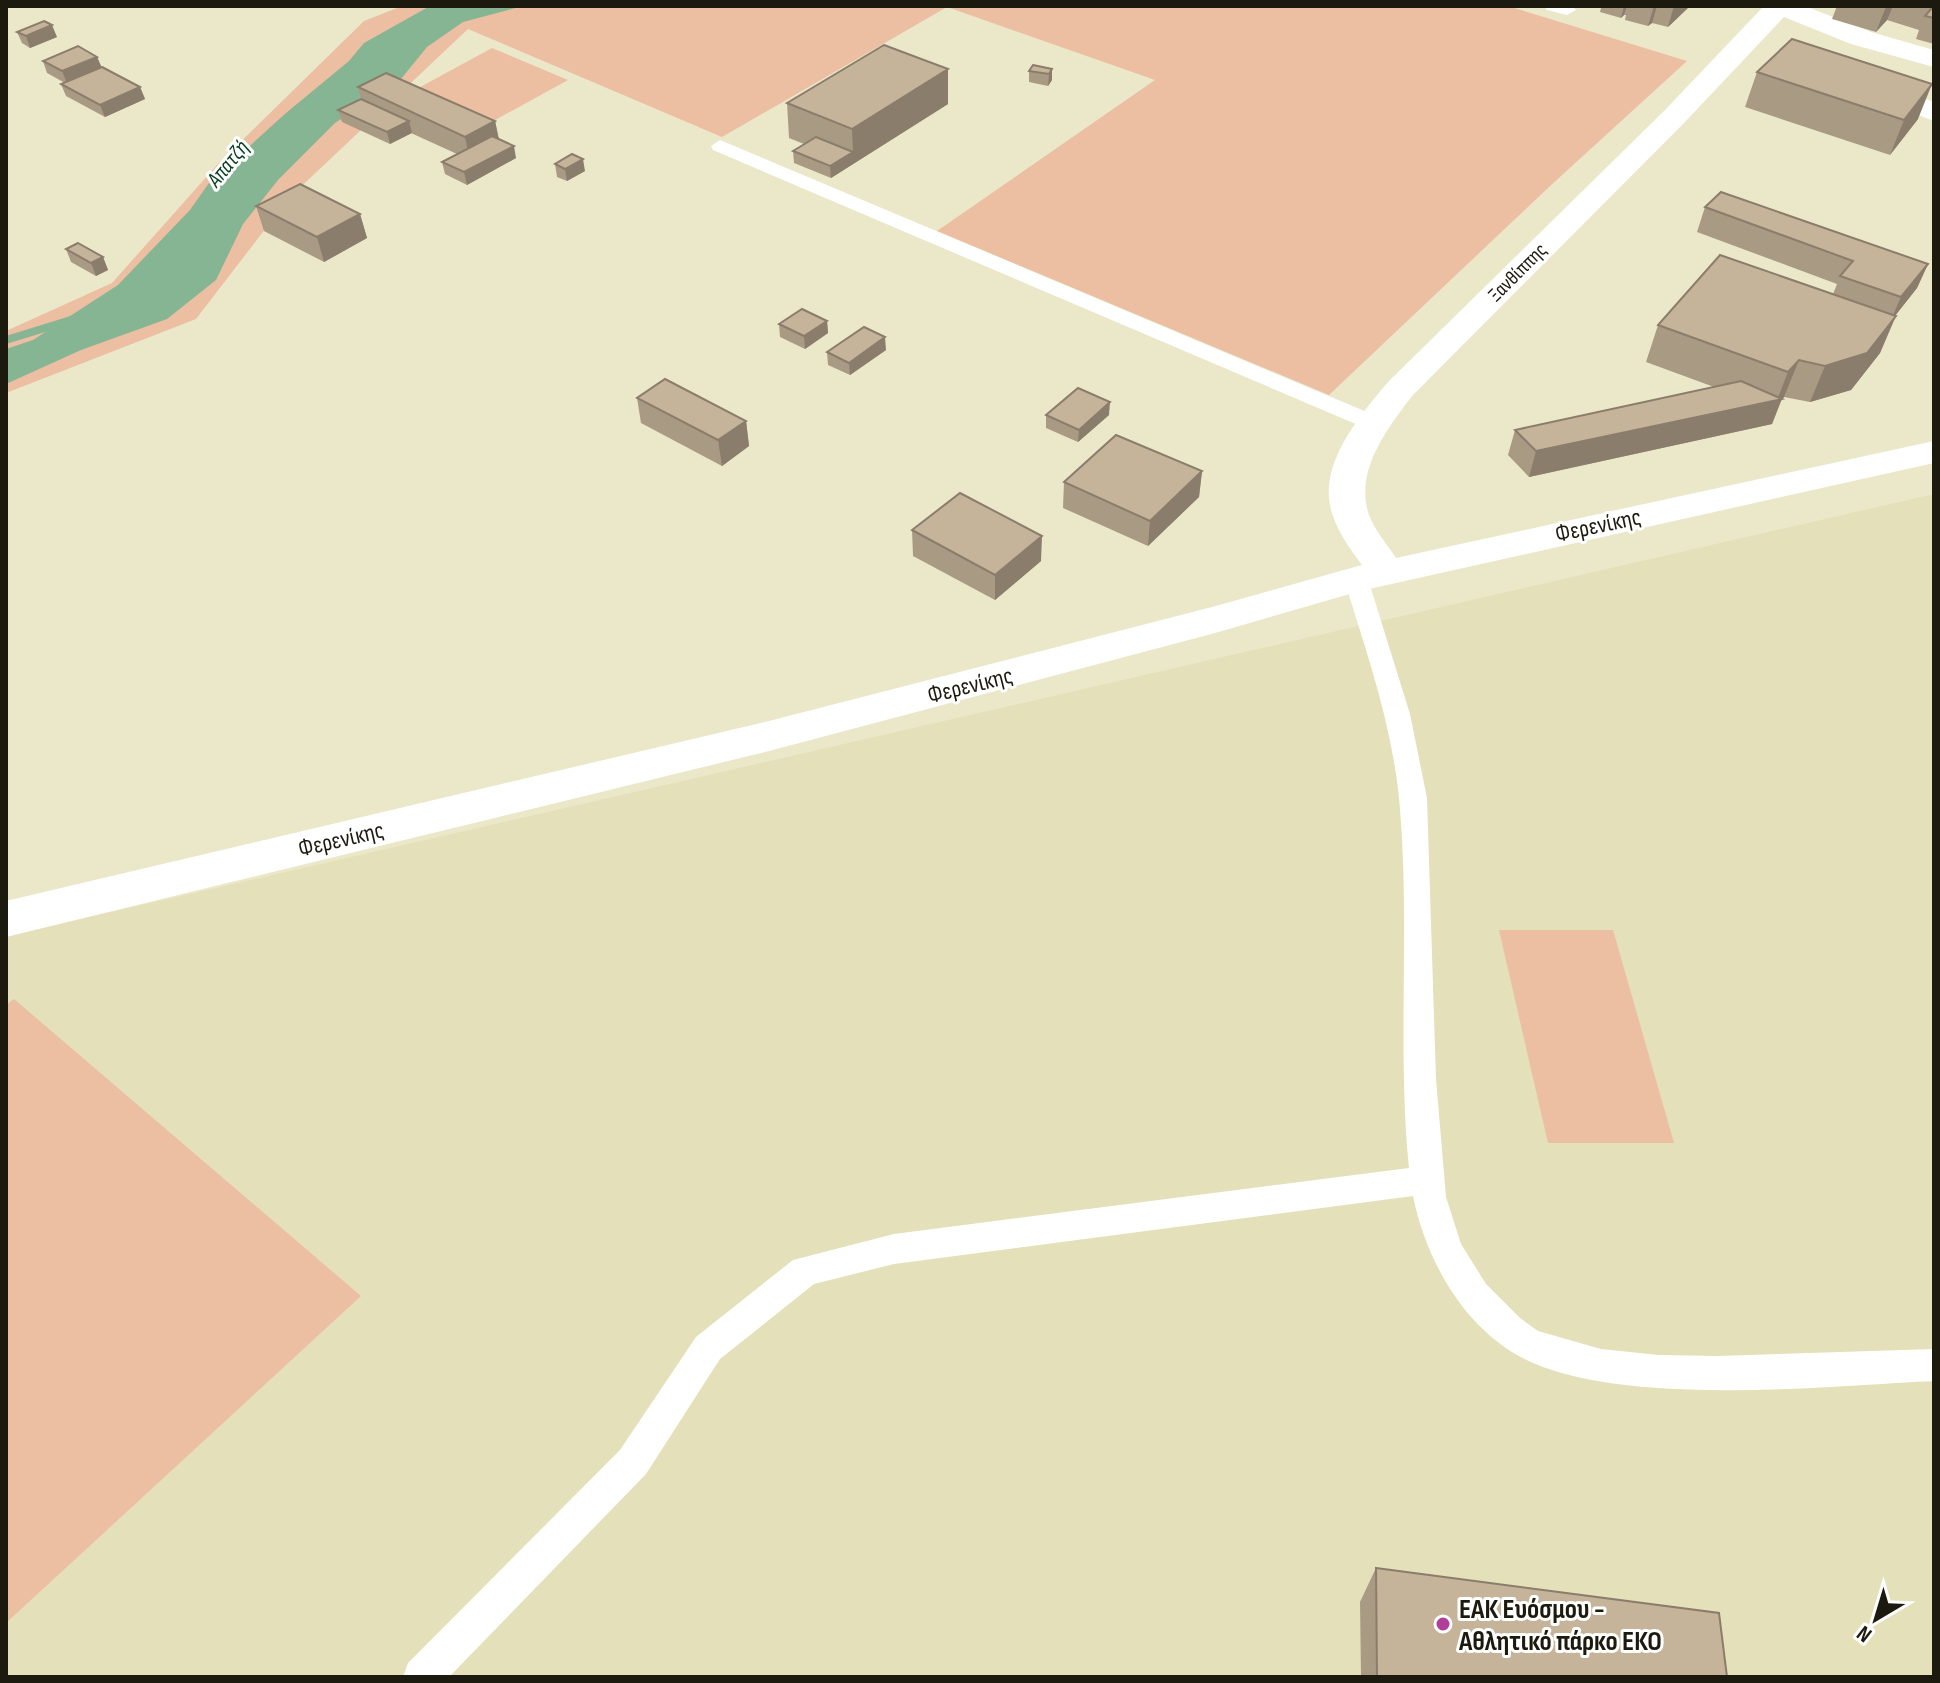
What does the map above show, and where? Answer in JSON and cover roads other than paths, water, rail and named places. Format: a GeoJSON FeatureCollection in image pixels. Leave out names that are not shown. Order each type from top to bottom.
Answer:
{"type":"FeatureCollection","features":[{"type":"Feature","properties":{"kind":"street","name":"Ξανθίππης"},"geometry":{"type":"LineString","coordinates":[[1371,576],[1347,496],[1350,475],[1373,423],[1400,389],[1754,51],[1780,6]]}},
{"type":"Feature","properties":{"kind":"street"},"geometry":{"type":"LineString","coordinates":[[1780,6],[1861,38],[1934,59]]}},
{"type":"Feature","properties":{"kind":"street"},"geometry":{"type":"LineString","coordinates":[[1840,75],[1934,112]]}},
{"type":"Feature","properties":{"kind":"street","name":"Φερενίκης"},"geometry":{"type":"LineString","coordinates":[[6,919],[769,736],[1371,576],[1934,452]]}},
{"type":"Feature","properties":{"kind":"lane"},"geometry":{"type":"LineString","coordinates":[[720,146],[1373,423]]}},
{"type":"Feature","properties":{"kind":"lane"},"geometry":{"type":"LineString","coordinates":[[1371,576],[1405,741],[1413,802],[1421,1106],[1427,1180],[1434,1216],[1452,1258],[1474,1294],[1492,1316],[1518,1337],[1542,1350],[1636,1371],[1725,1372],[1934,1365]]}},
{"type":"Feature","properties":{"kind":"lane"},"geometry":{"type":"LineString","coordinates":[[422,1677],[633,1462],[708,1348],[805,1271],[894,1249],[1427,1180]]}},
{"type":"Feature","properties":{"kind":"waterway","name":"Απατζή"},"geometry":{"type":"LineString","coordinates":[[6,340],[77,318]]}},
{"type":"Feature","properties":{"kind":"place","name":"ΕΑΚ Ευόσμου - Αθλητικό πάρκο ΕΚΟ"},"geometry":{"type":"Point","coordinates":[1443,1624]}}]}
